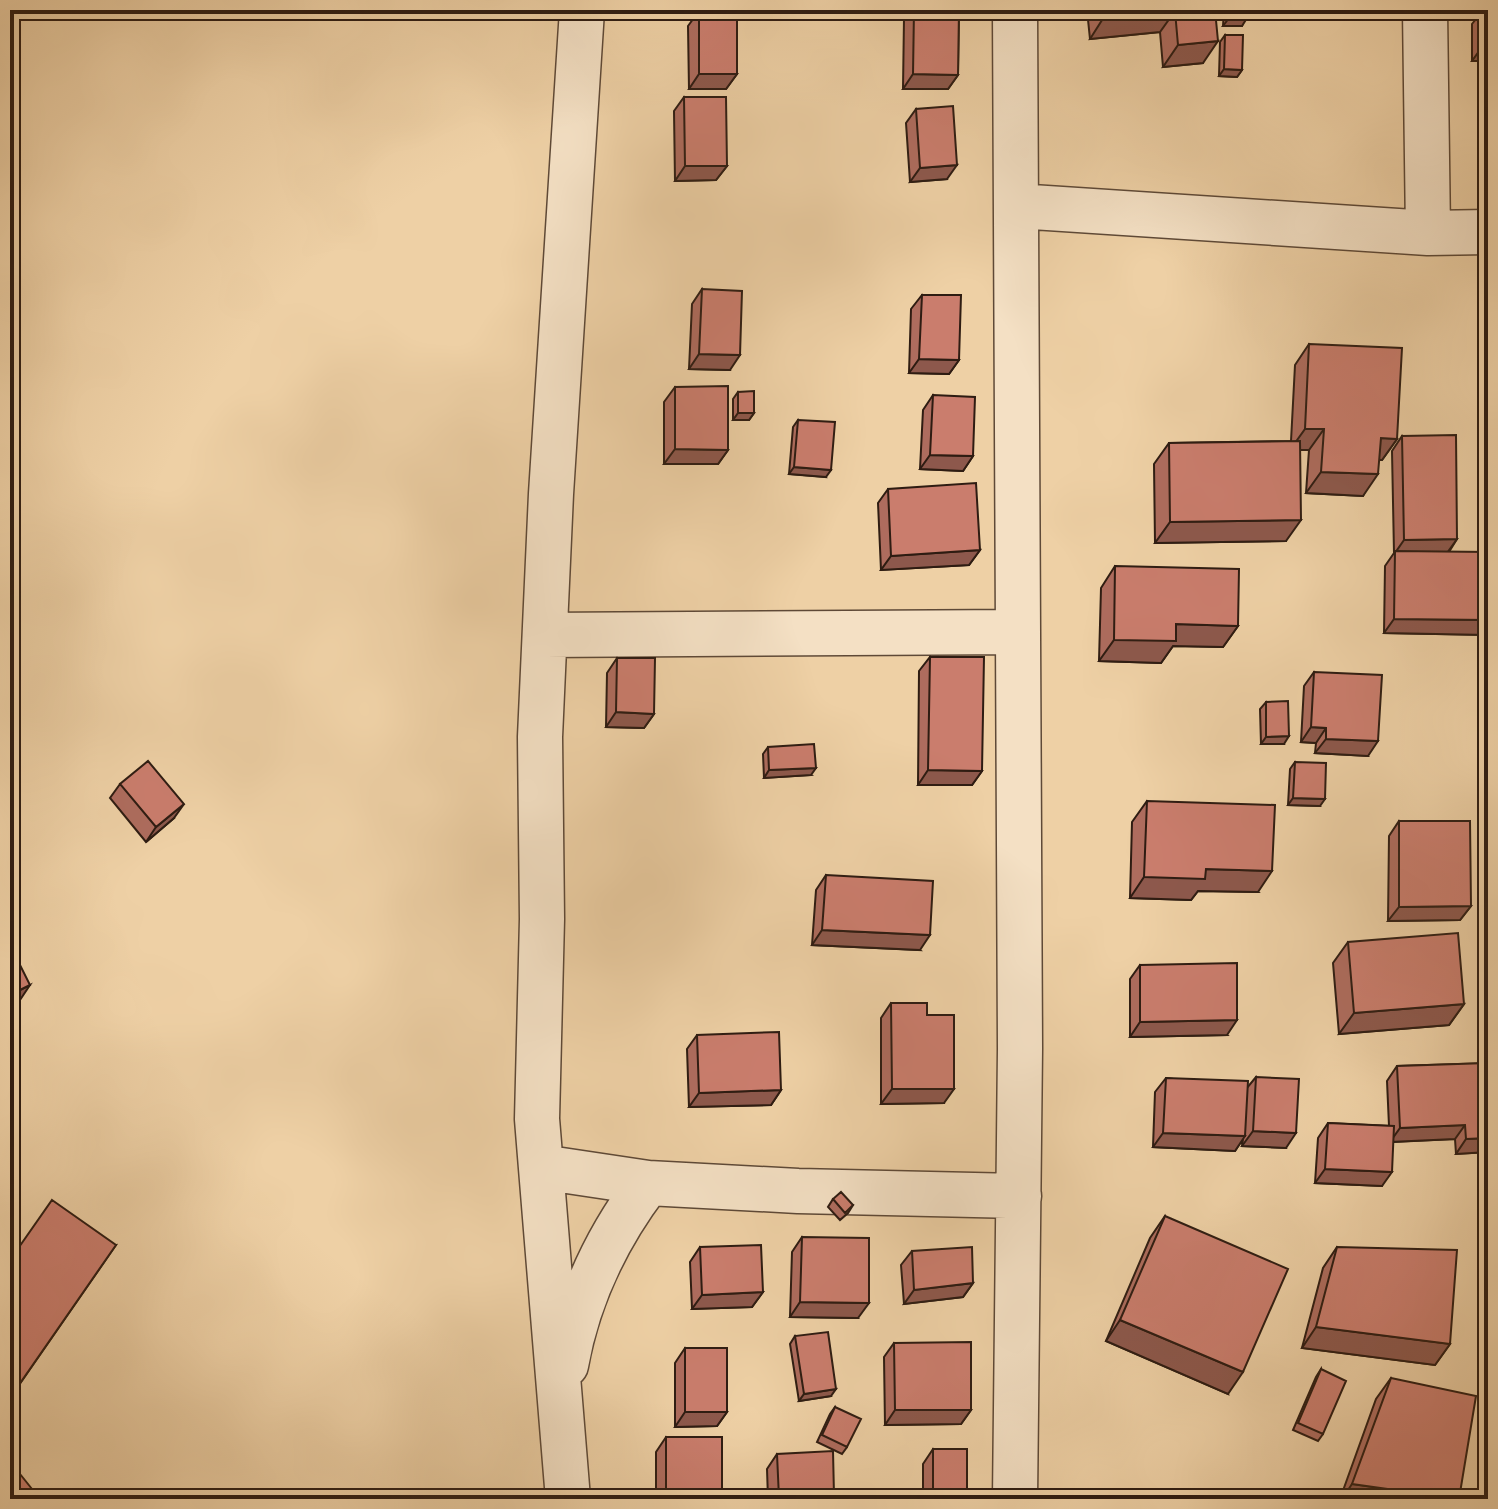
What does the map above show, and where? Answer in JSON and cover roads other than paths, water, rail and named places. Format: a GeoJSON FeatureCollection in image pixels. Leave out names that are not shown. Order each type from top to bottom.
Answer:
{"type":"FeatureCollection","features":[{"type":"Feature","properties":{"kind":"street"},"geometry":{"type":"LineString","coordinates":[[568,1499],[537,1119],[542,919],[540,737],[582,10]]}},
{"type":"Feature","properties":{"kind":"street"},"geometry":{"type":"LineString","coordinates":[[1015,10],[1019,1196],[1015,1499]]}},
{"type":"Feature","properties":{"kind":"street"},"geometry":{"type":"LineString","coordinates":[[1425,10],[1428,233]]}},
{"type":"Feature","properties":{"kind":"street"},"geometry":{"type":"LineString","coordinates":[[1016,206],[1428,233],[1488,232]]}},
{"type":"Feature","properties":{"kind":"street"},"geometry":{"type":"LineString","coordinates":[[545,635],[1018,632]]}},
{"type":"Feature","properties":{"kind":"street"},"geometry":{"type":"LineString","coordinates":[[541,1167],[648,1183],[798,1191],[1019,1196]]}},
{"type":"Feature","properties":{"kind":"street"},"geometry":{"type":"LineString","coordinates":[[560,1413],[567,1361],[585,1295],[622,1217],[648,1183]]}}]}
